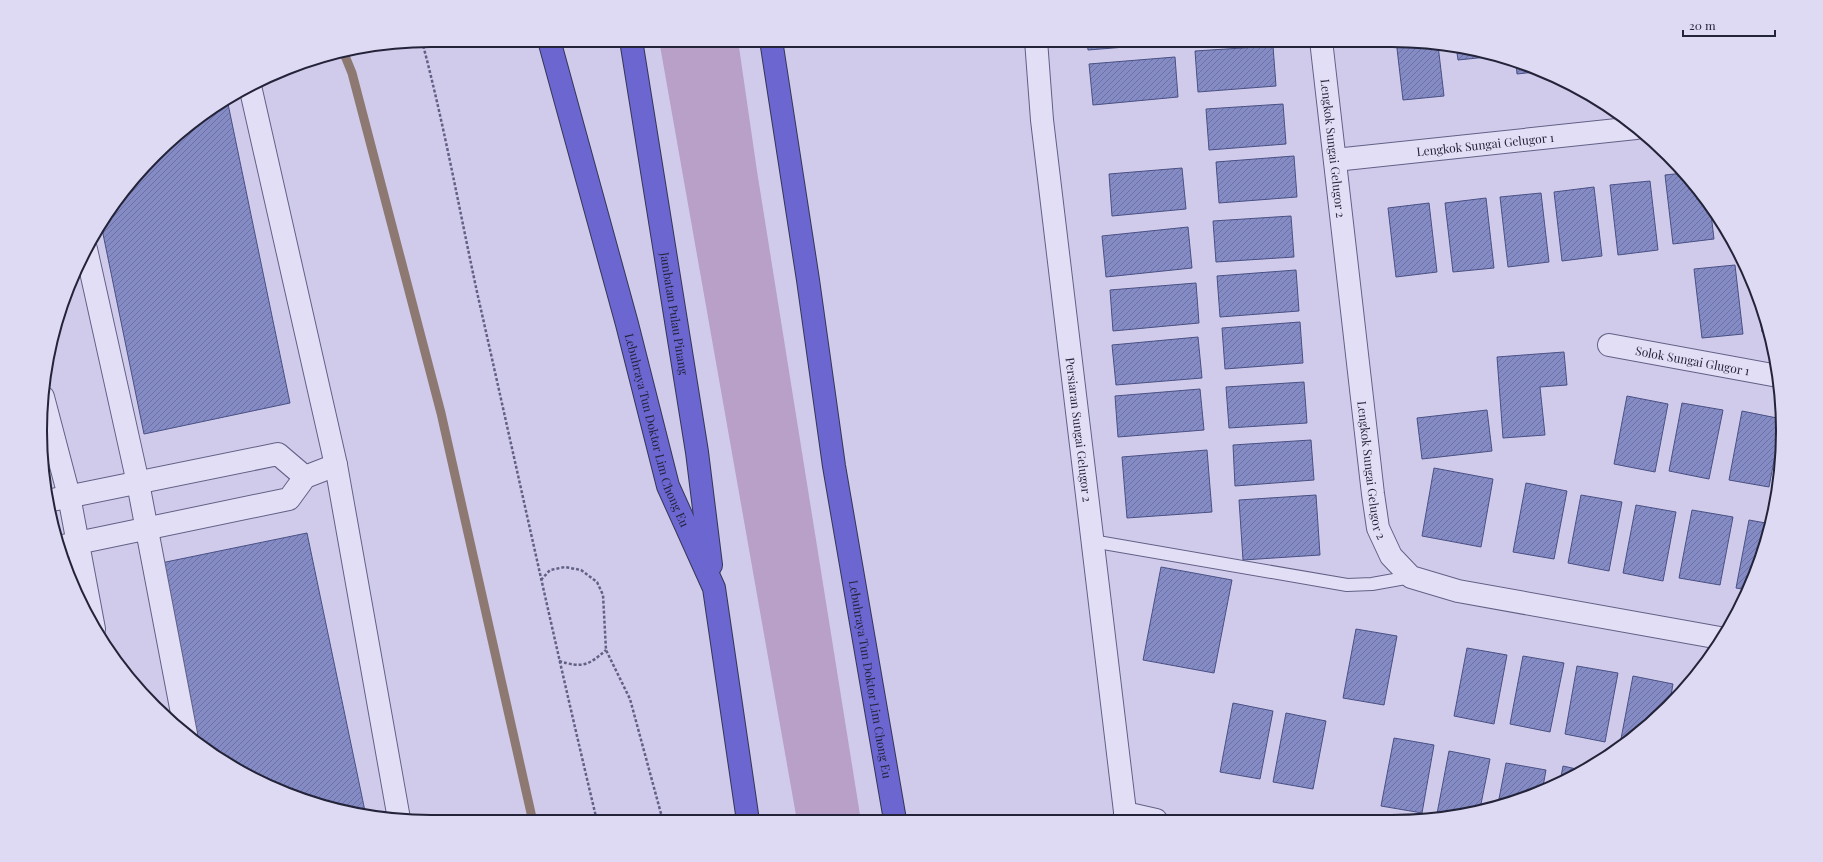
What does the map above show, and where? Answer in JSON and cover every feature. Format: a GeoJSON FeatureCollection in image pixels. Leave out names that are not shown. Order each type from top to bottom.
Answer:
{"type":"FeatureCollection","features":[{"type":"Feature","properties":{"kind":"highway","name":"Lebuhraya Tun Doktor Lim Chong Eu"},"geometry":{"type":"LineString","coordinates":[[551,47],[627,324],[668,486],[714,588],[747,815]]}},
{"type":"Feature","properties":{"kind":"highway","name":"Jambatan Pulau Pinang"},"geometry":{"type":"LineString","coordinates":[[632,47],[697,452],[714,588]]}},
{"type":"Feature","properties":{"kind":"highway","name":"Lebuhraya Tun Doktor Lim Chong Eu"},"geometry":{"type":"LineString","coordinates":[[772,47],[808,280],[834,466],[894,815]]}},
{"type":"Feature","properties":{"kind":"street","name":"Persiaran Sungai Gelugor 2"},"geometry":{"type":"LineString","coordinates":[[1037,47],[1042,120],[1126,815]]}},
{"type":"Feature","properties":{"kind":"street","name":"Lengkok Sungai Gelugor 2"},"geometry":{"type":"LineString","coordinates":[[1322,47],[1378,528],[1390,556],[1411,577],[1458,591],[1716,637]]}},
{"type":"Feature","properties":{"kind":"street"},"geometry":{"type":"LineString","coordinates":[[251,92],[336,465],[398,813]]}},
{"type":"Feature","properties":{"kind":"street","name":"Lengkok Sungai Gelugor 1"},"geometry":{"type":"LineString","coordinates":[[1335,160],[1629,129]]}},
{"type":"Feature","properties":{"kind":"street"},"geometry":{"type":"LineString","coordinates":[[88,259],[138,483],[184,725]]}},
{"type":"Feature","properties":{"kind":"street","name":"Solok Sungai Glugor 1"},"geometry":{"type":"LineString","coordinates":[[1608,345],[1772,375]]}},
{"type":"Feature","properties":{"kind":"street"},"geometry":{"type":"LineString","coordinates":[[48,415],[69,496],[68,545],[82,591]]}},
{"type":"Feature","properties":{"kind":"street"},"geometry":{"type":"LineString","coordinates":[[53,500],[278,454],[305,477]]}},
{"type":"Feature","properties":{"kind":"street"},"geometry":{"type":"LineString","coordinates":[[68,545],[289,499],[305,477],[336,465]]}},
{"type":"Feature","properties":{"kind":"lane"},"geometry":{"type":"LineString","coordinates":[[1092,541],[1347,585],[1372,584],[1411,577]]}},
{"type":"Feature","properties":{"kind":"path"},"geometry":{"type":"LineString","coordinates":[[424,47],[438,104],[470,258],[559,661],[596,815]]}},
{"type":"Feature","properties":{"kind":"path"},"geometry":{"type":"LineString","coordinates":[[541,580],[550,570],[565,567],[581,570],[597,582],[603,594],[606,650],[630,699],[661,815]]}},
{"type":"Feature","properties":{"kind":"path"},"geometry":{"type":"LineString","coordinates":[[559,661],[576,666],[594,662],[606,650]]}},
{"type":"Feature","properties":{"kind":"shaded area"},"geometry":{"type":"Polygon","coordinates":[[[660,47],[739,47],[757,171],[860,815],[796,815],[660,47]]]}},
{"type":"Feature","properties":{"kind":"building"},"geometry":{"type":"Polygon","coordinates":[[[1088,47],[1126,47],[1088,50],[1088,47]]]}},
{"type":"Feature","properties":{"kind":"building"},"geometry":{"type":"Polygon","coordinates":[[[1273,47],[1276,86],[1198,92],[1195,51],[1273,47]]]}},
{"type":"Feature","properties":{"kind":"building"},"geometry":{"type":"Polygon","coordinates":[[[1397,47],[1439,50],[1444,96],[1403,100],[1397,47]]]}},
{"type":"Feature","properties":{"kind":"building"},"geometry":{"type":"Polygon","coordinates":[[[1457,52],[1481,58],[1458,60],[1457,52]]]}},
{"type":"Feature","properties":{"kind":"building"},"geometry":{"type":"Polygon","coordinates":[[[1175,57],[1178,97],[1093,105],[1089,64],[1175,57]]]}},
{"type":"Feature","properties":{"kind":"building"},"geometry":{"type":"Polygon","coordinates":[[[1516,68],[1530,73],[1517,74],[1516,68]]]}},
{"type":"Feature","properties":{"kind":"building"},"geometry":{"type":"Polygon","coordinates":[[[1283,104],[1286,144],[1209,150],[1206,109],[1283,104]]]}},
{"type":"Feature","properties":{"kind":"building"},"geometry":{"type":"Polygon","coordinates":[[[228,105],[290,403],[144,434],[103,232],[126,197],[159,159],[197,126],[228,105]]]}},
{"type":"Feature","properties":{"kind":"building"},"geometry":{"type":"Polygon","coordinates":[[[1294,156],[1297,197],[1219,203],[1216,162],[1294,156]]]}},
{"type":"Feature","properties":{"kind":"building"},"geometry":{"type":"Polygon","coordinates":[[[1182,168],[1186,209],[1112,216],[1109,174],[1182,168]]]}},
{"type":"Feature","properties":{"kind":"building"},"geometry":{"type":"Polygon","coordinates":[[[1677,174],[1697,197],[1712,219],[1714,239],[1673,244],[1665,175],[1677,174]]]}},
{"type":"Feature","properties":{"kind":"building"},"geometry":{"type":"Polygon","coordinates":[[[1650,181],[1658,250],[1618,255],[1610,185],[1650,181]]]}},
{"type":"Feature","properties":{"kind":"building"},"geometry":{"type":"Polygon","coordinates":[[[1594,187],[1602,256],[1562,261],[1554,192],[1594,187]]]}},
{"type":"Feature","properties":{"kind":"building"},"geometry":{"type":"Polygon","coordinates":[[[1541,193],[1549,262],[1508,267],[1500,197],[1541,193]]]}},
{"type":"Feature","properties":{"kind":"building"},"geometry":{"type":"Polygon","coordinates":[[[1486,198],[1494,268],[1453,272],[1445,203],[1486,198]]]}},
{"type":"Feature","properties":{"kind":"building"},"geometry":{"type":"Polygon","coordinates":[[[1429,203],[1437,272],[1396,277],[1388,208],[1429,203]]]}},
{"type":"Feature","properties":{"kind":"building"},"geometry":{"type":"Polygon","coordinates":[[[1291,216],[1294,257],[1216,262],[1213,221],[1291,216]]]}},
{"type":"Feature","properties":{"kind":"building"},"geometry":{"type":"Polygon","coordinates":[[[1188,227],[1192,268],[1106,277],[1102,236],[1188,227]]]}},
{"type":"Feature","properties":{"kind":"building"},"geometry":{"type":"Polygon","coordinates":[[[1735,265],[1743,334],[1702,338],[1694,269],[1735,265]]]}},
{"type":"Feature","properties":{"kind":"building"},"geometry":{"type":"Polygon","coordinates":[[[1296,270],[1299,311],[1220,317],[1217,276],[1296,270]]]}},
{"type":"Feature","properties":{"kind":"building"},"geometry":{"type":"Polygon","coordinates":[[[1196,283],[1199,323],[1113,331],[1110,290],[1196,283]]]}},
{"type":"Feature","properties":{"kind":"building"},"geometry":{"type":"Polygon","coordinates":[[[1300,322],[1303,363],[1225,369],[1222,328],[1300,322]]]}},
{"type":"Feature","properties":{"kind":"building"},"geometry":{"type":"Polygon","coordinates":[[[1198,337],[1202,378],[1116,385],[1112,345],[1198,337]]]}},
{"type":"Feature","properties":{"kind":"building"},"geometry":{"type":"Polygon","coordinates":[[[1564,352],[1567,385],[1540,387],[1545,435],[1503,438],[1497,357],[1564,352]]]}},
{"type":"Feature","properties":{"kind":"building"},"geometry":{"type":"Polygon","coordinates":[[[1304,382],[1307,423],[1229,428],[1226,387],[1304,382]]]}},
{"type":"Feature","properties":{"kind":"building"},"geometry":{"type":"Polygon","coordinates":[[[1200,389],[1204,430],[1118,437],[1115,396],[1200,389]]]}},
{"type":"Feature","properties":{"kind":"building"},"geometry":{"type":"Polygon","coordinates":[[[1627,396],[1668,404],[1655,472],[1614,464],[1627,396]]]}},
{"type":"Feature","properties":{"kind":"building"},"geometry":{"type":"Polygon","coordinates":[[[1682,403],[1723,410],[1709,479],[1669,471],[1682,403]]]}},
{"type":"Feature","properties":{"kind":"building"},"geometry":{"type":"Polygon","coordinates":[[[1487,410],[1492,451],[1422,459],[1417,418],[1487,410]]]}},
{"type":"Feature","properties":{"kind":"building"},"geometry":{"type":"Polygon","coordinates":[[[1742,411],[1775,418],[1775,456],[1769,487],[1729,480],[1742,411]]]}},
{"type":"Feature","properties":{"kind":"building"},"geometry":{"type":"Polygon","coordinates":[[[1311,440],[1314,480],[1235,486],[1233,445],[1311,440]]]}},
{"type":"Feature","properties":{"kind":"building"},"geometry":{"type":"Polygon","coordinates":[[[1207,450],[1212,512],[1127,518],[1122,457],[1207,450]]]}},
{"type":"Feature","properties":{"kind":"building"},"geometry":{"type":"Polygon","coordinates":[[[1434,468],[1493,479],[1481,547],[1422,536],[1434,468]]]}},
{"type":"Feature","properties":{"kind":"building"},"geometry":{"type":"Polygon","coordinates":[[[1526,483],[1567,491],[1554,559],[1513,552],[1526,483]]]}},
{"type":"Feature","properties":{"kind":"building"},"geometry":{"type":"Polygon","coordinates":[[[1316,495],[1320,555],[1243,560],[1239,500],[1316,495]]]}},
{"type":"Feature","properties":{"kind":"building"},"geometry":{"type":"Polygon","coordinates":[[[1581,495],[1622,502],[1609,571],[1568,563],[1581,495]]]}},
{"type":"Feature","properties":{"kind":"building"},"geometry":{"type":"Polygon","coordinates":[[[1636,505],[1676,512],[1663,581],[1623,573],[1636,505]]]}},
{"type":"Feature","properties":{"kind":"building"},"geometry":{"type":"Polygon","coordinates":[[[1692,510],[1733,517],[1720,585],[1679,578],[1692,510]]]}},
{"type":"Feature","properties":{"kind":"building"},"geometry":{"type":"Polygon","coordinates":[[[1749,520],[1765,523],[1747,578],[1742,589],[1736,588],[1749,520]]]}},
{"type":"Feature","properties":{"kind":"building"},"geometry":{"type":"Polygon","coordinates":[[[307,533],[365,809],[332,802],[284,786],[239,764],[198,736],[161,563],[307,533]]]}},
{"type":"Feature","properties":{"kind":"building"},"geometry":{"type":"Polygon","coordinates":[[[1161,567],[1232,580],[1214,673],[1143,660],[1161,567]]]}},
{"type":"Feature","properties":{"kind":"building"},"geometry":{"type":"Polygon","coordinates":[[[1356,629],[1397,636],[1384,705],[1343,698],[1356,629]]]}},
{"type":"Feature","properties":{"kind":"building"},"geometry":{"type":"Polygon","coordinates":[[[1467,648],[1507,655],[1494,724],[1454,716],[1467,648]]]}},
{"type":"Feature","properties":{"kind":"building"},"geometry":{"type":"Polygon","coordinates":[[[1523,656],[1564,663],[1550,732],[1510,724],[1523,656]]]}},
{"type":"Feature","properties":{"kind":"building"},"geometry":{"type":"Polygon","coordinates":[[[1577,666],[1618,673],[1605,742],[1565,734],[1577,666]]]}},
{"type":"Feature","properties":{"kind":"building"},"geometry":{"type":"Polygon","coordinates":[[[1633,676],[1673,684],[1671,695],[1664,703],[1621,739],[1633,676]]]}},
{"type":"Feature","properties":{"kind":"building"},"geometry":{"type":"Polygon","coordinates":[[[1233,703],[1273,711],[1260,779],[1220,772],[1233,703]]]}},
{"type":"Feature","properties":{"kind":"building"},"geometry":{"type":"Polygon","coordinates":[[[1286,713],[1326,721],[1313,789],[1273,782],[1286,713]]]}},
{"type":"Feature","properties":{"kind":"building"},"geometry":{"type":"Polygon","coordinates":[[[1394,738],[1434,745],[1422,813],[1381,806],[1394,738]]]}},
{"type":"Feature","properties":{"kind":"building"},"geometry":{"type":"Polygon","coordinates":[[[1449,751],[1490,759],[1481,805],[1437,812],[1449,751]]]}},
{"type":"Feature","properties":{"kind":"building"},"geometry":{"type":"Polygon","coordinates":[[[1506,763],[1546,770],[1543,784],[1499,800],[1506,763]]]}},
{"type":"Feature","properties":{"kind":"building"},"geometry":{"type":"Polygon","coordinates":[[[1563,766],[1575,769],[1562,775],[1563,766]]]}},
{"type":"Feature","properties":{"kind":"waterway"},"geometry":{"type":"LineString","coordinates":[[345,57],[352,73],[441,413],[531,815]]}}]}
